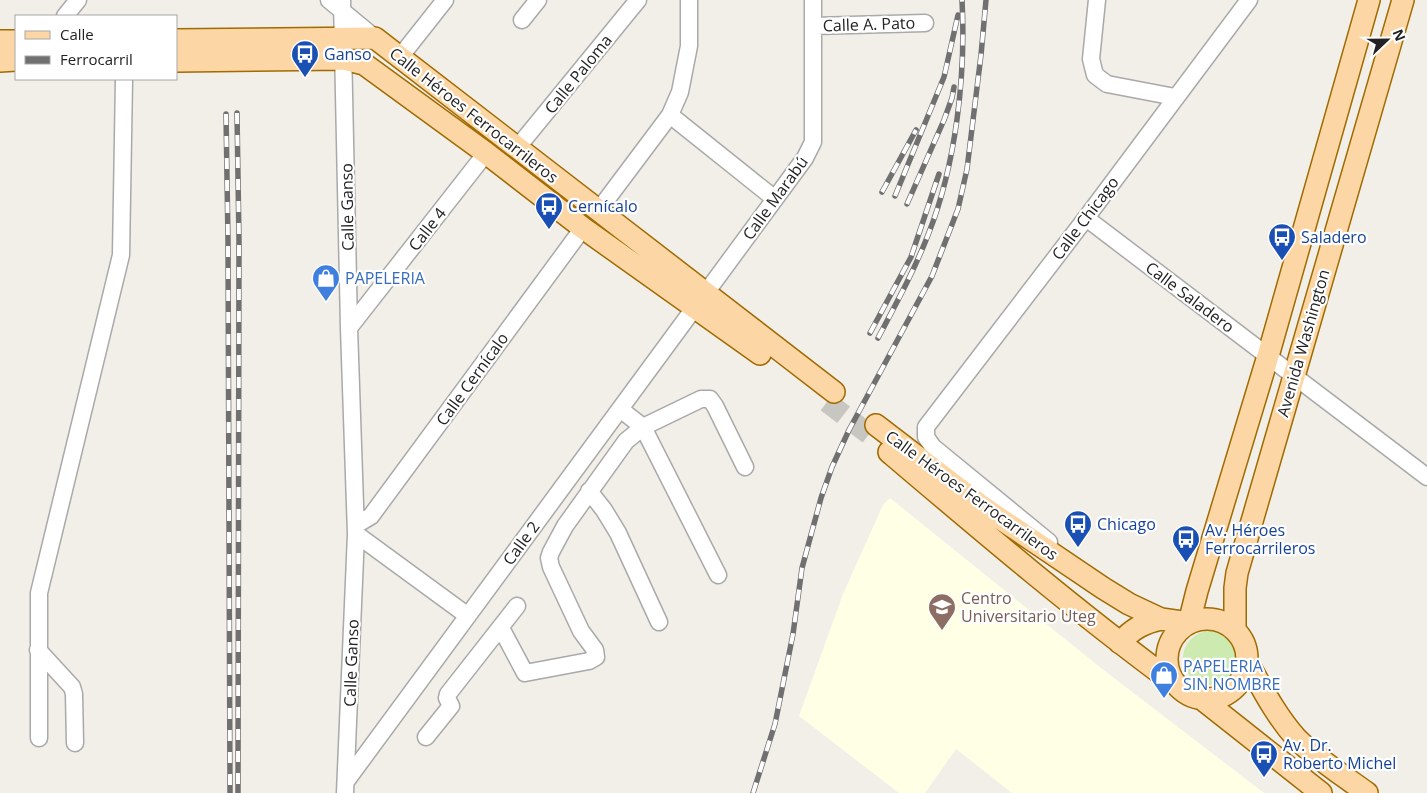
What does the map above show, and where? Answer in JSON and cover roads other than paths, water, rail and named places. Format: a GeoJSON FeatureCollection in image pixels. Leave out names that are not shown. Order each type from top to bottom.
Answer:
{"type":"FeatureCollection","features":[{"type":"Feature","properties":{"kind":"main road","name":"Avenida Washington"},"geometry":{"type":"LineString","coordinates":[[1189,623],[1268,356],[1369,0]]}},
{"type":"Feature","properties":{"kind":"main road","name":"Avenida Washington"},"geometry":{"type":"LineString","coordinates":[[1235,630],[1236,572],[1403,0]]}},
{"type":"Feature","properties":{"kind":"main road","name":"Calle Héroes Ferrocarrileros"},"geometry":{"type":"LineString","coordinates":[[375,38],[598,211],[700,301]]}},
{"type":"Feature","properties":{"kind":"main road"},"geometry":{"type":"LineString","coordinates":[[178,61],[344,49],[375,38]]}},
{"type":"Feature","properties":{"kind":"main road"},"geometry":{"type":"LineString","coordinates":[[178,40],[344,49]]}},
{"type":"Feature","properties":{"kind":"main road"},"geometry":{"type":"LineString","coordinates":[[0,41],[15,41]]}},
{"type":"Feature","properties":{"kind":"main road","name":"Calle Héroes Ferrocarrileros"},"geometry":{"type":"LineString","coordinates":[[344,49],[356,60],[373,69],[583,228],[700,301],[830,397]]}},
{"type":"Feature","properties":{"kind":"main road"},"geometry":{"type":"LineString","coordinates":[[0,60],[15,60]]}},
{"type":"Feature","properties":{"kind":"main road","name":"Calle Héroes Ferrocarrileros"},"geometry":{"type":"LineString","coordinates":[[1175,684],[1120,643],[964,516],[873,430],[983,507],[1129,604],[1161,619],[1189,623]]}},
{"type":"Feature","properties":{"kind":"main road"},"geometry":{"type":"LineString","coordinates":[[1120,643],[1136,627],[1161,619]]}},
{"type":"Feature","properties":{"kind":"main road"},"geometry":{"type":"LineString","coordinates":[[1247,661],[1244,674],[1238,685],[1228,694],[1216,699],[1202,699],[1183,691],[1175,684],[1167,662],[1168,650],[1172,640],[1179,630],[1189,623],[1200,620],[1213,620],[1225,623],[1235,630],[1244,645],[1247,661],[1272,706],[1298,739],[1316,756],[1367,793]]}},
{"type":"Feature","properties":{"kind":"main road"},"geometry":{"type":"LineString","coordinates":[[1202,699],[1321,793]]}},
{"type":"Feature","properties":{"kind":"street"},"geometry":{"type":"LineString","coordinates":[[66,15],[78,0]]}},
{"type":"Feature","properties":{"kind":"street","name":"Calle Héroes Ferrocarrileros"},"geometry":{"type":"LineString","coordinates":[[329,0],[342,5],[375,38]]}},
{"type":"Feature","properties":{"kind":"street"},"geometry":{"type":"LineString","coordinates":[[400,58],[445,0]]}},
{"type":"Feature","properties":{"kind":"street"},"geometry":{"type":"LineString","coordinates":[[522,20],[538,0]]}},
{"type":"Feature","properties":{"kind":"street","name":"Calle Paloma"},"geometry":{"type":"LineString","coordinates":[[517,148],[638,0]]}},
{"type":"Feature","properties":{"kind":"street"},"geometry":{"type":"LineString","coordinates":[[598,211],[670,115],[680,92],[689,46],[689,0]]}},
{"type":"Feature","properties":{"kind":"street","name":"Calle Marabú"},"geometry":{"type":"LineString","coordinates":[[700,301],[805,158],[813,142],[814,0]]}},
{"type":"Feature","properties":{"kind":"street"},"geometry":{"type":"LineString","coordinates":[[1097,0],[1091,59],[1095,75],[1107,84],[1175,98]]}},
{"type":"Feature","properties":{"kind":"street","name":"Calle Chicago"},"geometry":{"type":"LineString","coordinates":[[926,437],[926,427],[1086,218],[1249,0]]}},
{"type":"Feature","properties":{"kind":"street","name":"Calle Ganso"},"geometry":{"type":"LineString","coordinates":[[342,5],[349,328],[356,530],[346,786]]}},
{"type":"Feature","properties":{"kind":"street","name":"Calle A. Pato"},"geometry":{"type":"LineString","coordinates":[[813,26],[925,22]]}},
{"type":"Feature","properties":{"kind":"street"},"geometry":{"type":"LineString","coordinates":[[39,738],[39,593],[121,255],[124,80]]}},
{"type":"Feature","properties":{"kind":"street"},"geometry":{"type":"LineString","coordinates":[[670,115],[775,199]]}},
{"type":"Feature","properties":{"kind":"street","name":"Calle 4"},"geometry":{"type":"LineString","coordinates":[[349,328],[486,154]]}},
{"type":"Feature","properties":{"kind":"street","name":"Calle Saladero"},"geometry":{"type":"LineString","coordinates":[[1086,218],[1427,477]]}},
{"type":"Feature","properties":{"kind":"street","name":"Calle Cernícalo"},"geometry":{"type":"LineString","coordinates":[[356,530],[371,516],[583,228]]}},
{"type":"Feature","properties":{"kind":"street","name":"Calle 2"},"geometry":{"type":"LineString","coordinates":[[346,786],[468,616],[700,301]]}},
{"type":"Feature","properties":{"kind":"street"},"geometry":{"type":"LineString","coordinates":[[501,628],[525,673],[596,657],[595,650],[581,631],[551,567],[549,558],[564,526],[589,490],[626,441],[643,427],[701,399],[710,399],[716,406],[745,467]]}},
{"type":"Feature","properties":{"kind":"street"},"geometry":{"type":"LineString","coordinates":[[620,409],[643,427],[718,575]]}},
{"type":"Feature","properties":{"kind":"street","name":"Calle Héroes Ferrocarrileros"},"geometry":{"type":"LineString","coordinates":[[926,437],[933,447],[1046,538],[1068,564]]}},
{"type":"Feature","properties":{"kind":"street"},"geometry":{"type":"LineString","coordinates":[[589,490],[618,533],[659,622]]}},
{"type":"Feature","properties":{"kind":"street"},"geometry":{"type":"LineString","coordinates":[[356,530],[468,616]]}},
{"type":"Feature","properties":{"kind":"street"},"geometry":{"type":"LineString","coordinates":[[426,737],[451,706],[447,698],[448,694],[517,606]]}},
{"type":"Feature","properties":{"kind":"street"},"geometry":{"type":"LineString","coordinates":[[38,650],[72,687],[76,743]]}},
{"type":"Feature","properties":{"kind":"tunnel"},"geometry":{"type":"LineString","coordinates":[[827,402],[870,435]]}},
{"type":"Feature","properties":{"kind":"railway"},"geometry":{"type":"LineString","coordinates":[[878,338],[923,248],[938,208],[946,179],[957,119],[960,89],[963,29],[962,0]]}},
{"type":"Feature","properties":{"kind":"railway"},"geometry":{"type":"LineString","coordinates":[[753,793],[775,724],[793,634],[802,568],[821,498],[832,467],[849,430],[932,276],[958,209],[967,169],[986,0]]}},
{"type":"Feature","properties":{"kind":"railway"},"geometry":{"type":"LineString","coordinates":[[895,196],[944,77],[958,15]]}},
{"type":"Feature","properties":{"kind":"railway"},"geometry":{"type":"LineString","coordinates":[[907,204],[944,120],[954,87]]}},
{"type":"Feature","properties":{"kind":"railway"},"geometry":{"type":"LineString","coordinates":[[237,113],[239,241],[238,793]]}},
{"type":"Feature","properties":{"kind":"railway"},"geometry":{"type":"LineString","coordinates":[[226,114],[230,793]]}},
{"type":"Feature","properties":{"kind":"railway"},"geometry":{"type":"LineString","coordinates":[[882,192],[916,130]]}},
{"type":"Feature","properties":{"kind":"railway"},"geometry":{"type":"LineString","coordinates":[[870,333],[911,257],[939,174]]}},
{"type":"Feature","properties":{"kind":"place","name":"Ganso"},"geometry":{"type":"Point","coordinates":[305,78]}},
{"type":"Feature","properties":{"kind":"place","name":"Cernícalo"},"geometry":{"type":"Point","coordinates":[549,230]}},
{"type":"Feature","properties":{"kind":"place","name":"Saladero"},"geometry":{"type":"Point","coordinates":[1282,261]}},
{"type":"Feature","properties":{"kind":"place","name":"PAPELERIA"},"geometry":{"type":"Point","coordinates":[326,302]}},
{"type":"Feature","properties":{"kind":"place","name":"Chicago"},"geometry":{"type":"Point","coordinates":[1078,548]}},
{"type":"Feature","properties":{"kind":"place","name":"Av. Héroes Ferrocarrileros"},"geometry":{"type":"Point","coordinates":[1186,563]}},
{"type":"Feature","properties":{"kind":"place","name":"Centro Universitario Uteg"},"geometry":{"type":"Point","coordinates":[942,631]}},
{"type":"Feature","properties":{"kind":"place","name":"PAPELERIA SIN NOMBRE"},"geometry":{"type":"Point","coordinates":[1164,699]}},
{"type":"Feature","properties":{"kind":"place","name":"Av. Dr. Roberto Michel"},"geometry":{"type":"Point","coordinates":[1264,778]}}]}
